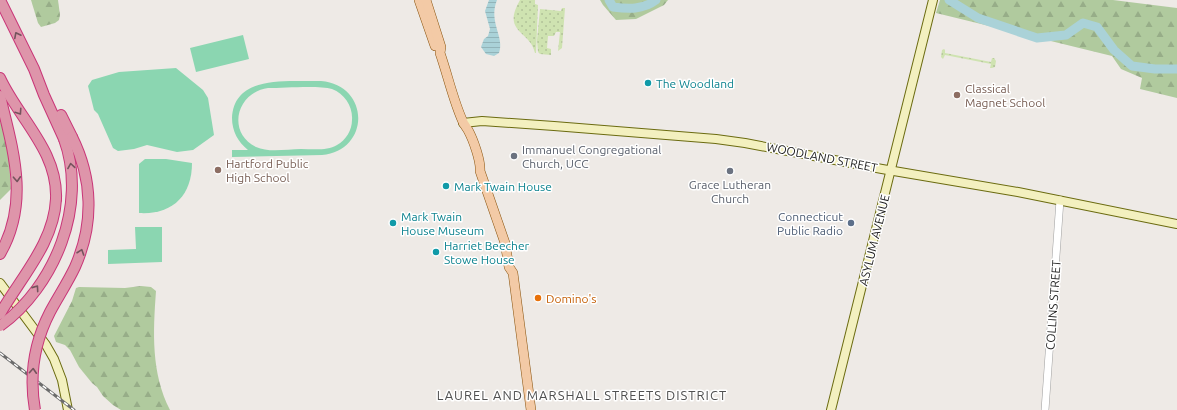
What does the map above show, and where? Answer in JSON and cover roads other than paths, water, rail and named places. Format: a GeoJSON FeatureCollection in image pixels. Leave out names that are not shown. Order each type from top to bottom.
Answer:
{"type":"FeatureCollection","features":[{"type":"Feature","properties":{"kind":"highway"},"geometry":{"type":"LineString","coordinates":[[0,0],[34,69],[44,95],[68,138],[81,157],[87,177],[89,198],[89,217],[84,242],[78,260],[72,274],[48,316],[37,344],[32,372],[35,410]]}},
{"type":"Feature","properties":{"kind":"highway"},"geometry":{"type":"LineString","coordinates":[[0,78],[11,100],[46,153],[55,176],[56,199],[54,220],[48,236],[0,314]]}},
{"type":"Feature","properties":{"kind":"highway"},"geometry":{"type":"LineString","coordinates":[[0,96],[11,140],[17,174],[17,202],[11,230],[0,254]]}},
{"type":"Feature","properties":{"kind":"highway"},"geometry":{"type":"LineString","coordinates":[[0,326],[16,314],[34,292],[50,266],[62,240],[70,212],[73,188],[68,138]]}},
{"type":"Feature","properties":{"kind":"main road"},"geometry":{"type":"LineString","coordinates":[[419,0],[436,50],[440,53]]}},
{"type":"Feature","properties":{"kind":"main road"},"geometry":{"type":"LineString","coordinates":[[426,0],[441,47],[440,53],[463,123],[462,130],[474,165],[480,171],[505,243],[511,250],[515,266],[513,273],[530,410]]}},
{"type":"Feature","properties":{"kind":"main road","name":"ASYLUM AVENUE"},"geometry":{"type":"LineString","coordinates":[[831,410],[890,170],[933,4]]}},
{"type":"Feature","properties":{"kind":"main road","name":"WOODLAND STREET"},"geometry":{"type":"LineString","coordinates":[[463,123],[477,121],[515,123],[716,139],[755,144],[1060,200],[1177,224]]}},
{"type":"Feature","properties":{"kind":"main road"},"geometry":{"type":"LineString","coordinates":[[0,283],[46,345],[54,359],[62,380],[68,410]]}},
{"type":"Feature","properties":{"kind":"street","name":"COLLINS STREET"},"geometry":{"type":"LineString","coordinates":[[1045,410],[1060,200]]}},
{"type":"Feature","properties":{"kind":"water"},"geometry":{"type":"Polygon","coordinates":[[[489,0],[497,0],[494,15],[500,47],[499,53],[494,56],[486,54],[481,47],[484,39],[488,36],[490,29],[485,11],[489,0]]]}},
{"type":"Feature","properties":{"kind":"waterway"},"geometry":{"type":"LineString","coordinates":[[609,0],[613,7],[630,8],[646,6],[656,0]]}},
{"type":"Feature","properties":{"kind":"waterway"},"geometry":{"type":"LineString","coordinates":[[949,0],[978,18],[1037,38],[1066,35],[1083,23],[1097,27],[1114,50],[1132,66],[1155,69],[1177,69]]}},
{"type":"Feature","properties":{"kind":"railway"},"geometry":{"type":"LineString","coordinates":[[0,353],[74,410]]}},
{"type":"Feature","properties":{"kind":"place","name":"The Woodland"},"geometry":{"type":"Point","coordinates":[648,83]}},
{"type":"Feature","properties":{"kind":"place","name":"Classical Magnet School"},"geometry":{"type":"Point","coordinates":[957,95]}},
{"type":"Feature","properties":{"kind":"place","name":"Immanuel Congregational Church, UCC"},"geometry":{"type":"Point","coordinates":[514,156]}},
{"type":"Feature","properties":{"kind":"place","name":"Hartford Public High School"},"geometry":{"type":"Point","coordinates":[218,170]}},
{"type":"Feature","properties":{"kind":"place","name":"Grace Lutheran Church"},"geometry":{"type":"Point","coordinates":[730,171]}},
{"type":"Feature","properties":{"kind":"place","name":"Mark Twain House"},"geometry":{"type":"Point","coordinates":[446,186]}},
{"type":"Feature","properties":{"kind":"place","name":"Mark Twain House Museum"},"geometry":{"type":"Point","coordinates":[393,223]}},
{"type":"Feature","properties":{"kind":"place","name":"Connecticut Public Radio"},"geometry":{"type":"Point","coordinates":[851,223]}},
{"type":"Feature","properties":{"kind":"place","name":"Harriet Beecher Stowe House"},"geometry":{"type":"Point","coordinates":[436,252]}},
{"type":"Feature","properties":{"kind":"place","name":"Domino's"},"geometry":{"type":"Point","coordinates":[538,298]}},
{"type":"Feature","properties":{"kind":"district","name":"LAUREL AND MARSHALL STREETS DISTRICT"},"geometry":{"type":"Point","coordinates":[582,395]}}]}
